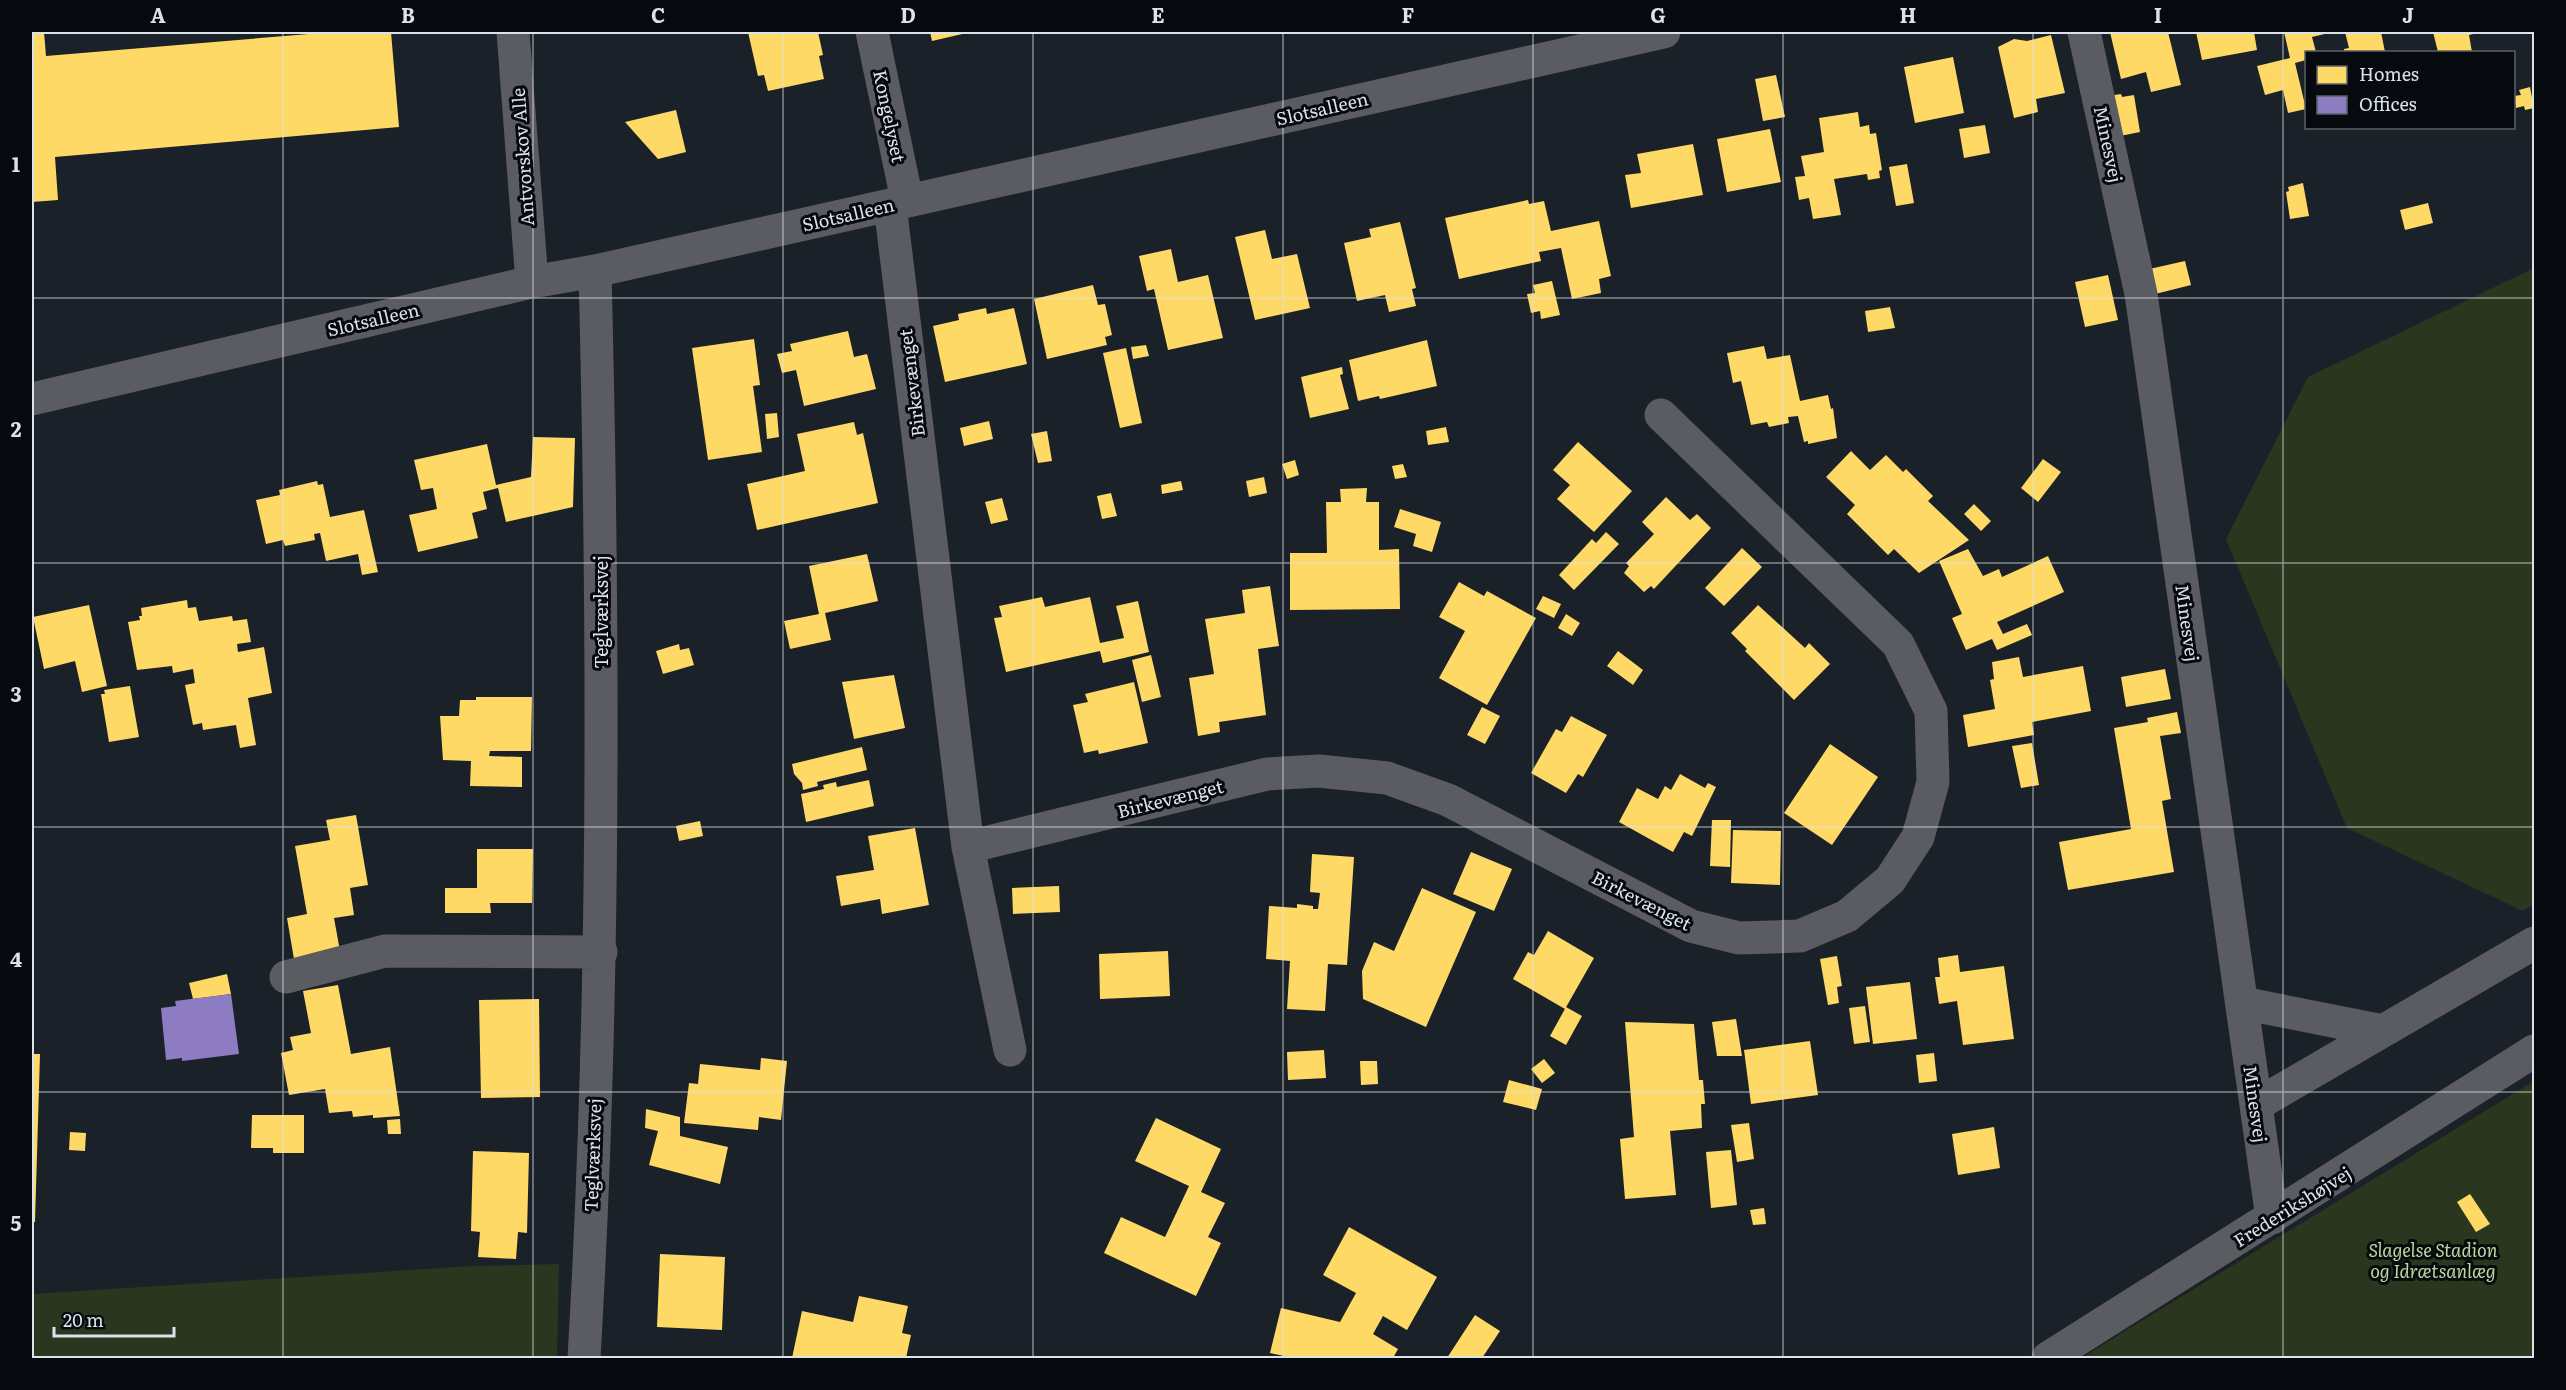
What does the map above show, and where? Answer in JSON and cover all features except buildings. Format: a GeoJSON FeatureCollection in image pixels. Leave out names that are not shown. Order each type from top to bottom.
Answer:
{"type":"FeatureCollection","features":[{"type":"Feature","properties":{"kind":"street","name":"Antvorskov Alle"},"geometry":{"type":"LineString","coordinates":[[513,32],[532,282]]}},
{"type":"Feature","properties":{"kind":"street","name":"Kongelyset"},"geometry":{"type":"LineString","coordinates":[[872,32],[898,202]]}},
{"type":"Feature","properties":{"kind":"street","name":"Slotsalleen"},"geometry":{"type":"LineString","coordinates":[[32,399],[532,282],[595,271],[1664,32]]}},
{"type":"Feature","properties":{"kind":"street","name":"Minesvej"},"geometry":{"type":"LineString","coordinates":[[2084,32],[2141,294],[2272,1218]]}},
{"type":"Feature","properties":{"kind":"street","name":"Birkevænget"},"geometry":{"type":"LineString","coordinates":[[898,202],[968,847],[1010,1050]]}},
{"type":"Feature","properties":{"kind":"street","name":"Teglværksvej"},"geometry":{"type":"LineString","coordinates":[[584,1359],[601,952],[599,406],[595,271]]}},
{"type":"Feature","properties":{"kind":"street","name":"Birkevænget"},"geometry":{"type":"LineString","coordinates":[[968,847],[1267,774],[1319,771],[1387,778],[1448,800],[1691,926],[1739,938],[1800,936],[1847,916],[1890,880],[1918,837],[1933,782],[1931,711],[1898,644],[1661,415]]}},
{"type":"Feature","properties":{"kind":"street"},"geometry":{"type":"LineString","coordinates":[[2256,1105],[2535,943]]}},
{"type":"Feature","properties":{"kind":"street"},"geometry":{"type":"LineString","coordinates":[[286,977],[385,951],[601,952]]}},
{"type":"Feature","properties":{"kind":"street"},"geometry":{"type":"LineString","coordinates":[[2242,1003],[2383,1031]]}},
{"type":"Feature","properties":{"kind":"street","name":"Frederikshøjvej"},"geometry":{"type":"LineString","coordinates":[[2048,1359],[2535,1052]]}},
{"type":"Feature","properties":{"kind":"green space"},"geometry":{"type":"Polygon","coordinates":[[[2534,268],[2534,904],[2523,911],[2347,828],[2226,539],[2308,377],[2534,268]]]}},
{"type":"Feature","properties":{"kind":"green space","name":"Slagelse Stadion og Idrætsanlæg"},"geometry":{"type":"Polygon","coordinates":[[[2534,1081],[2534,1358],[2081,1358],[2534,1081]]]}},
{"type":"Feature","properties":{"kind":"green space"},"geometry":{"type":"Polygon","coordinates":[[[559,1264],[557,1358],[32,1358],[32,1294],[474,1266],[559,1264]]]}}]}
